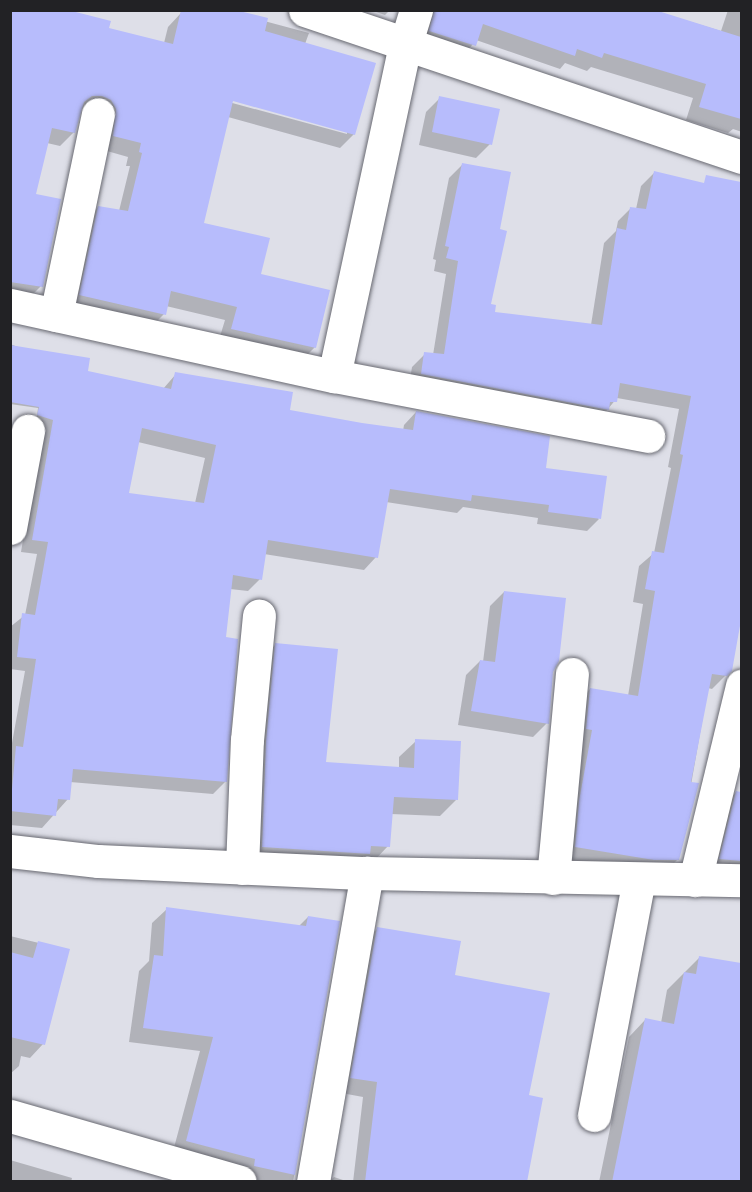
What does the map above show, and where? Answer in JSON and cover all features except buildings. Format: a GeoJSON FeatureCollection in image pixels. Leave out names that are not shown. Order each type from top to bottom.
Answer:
{"type":"FeatureCollection","features":[{"type":"Feature","properties":{"kind":"street"},"geometry":{"type":"LineString","coordinates":[[304,10],[405,46],[741,157]]}},
{"type":"Feature","properties":{"kind":"street"},"geometry":{"type":"LineString","coordinates":[[334,376],[405,46],[416,10]]}},
{"type":"Feature","properties":{"kind":"street"},"geometry":{"type":"LineString","coordinates":[[56,315],[98,114]]}},
{"type":"Feature","properties":{"kind":"street"},"geometry":{"type":"LineString","coordinates":[[10,305],[334,376],[648,436]]}},
{"type":"Feature","properties":{"kind":"street"},"geometry":{"type":"LineString","coordinates":[[10,528],[28,431]]}},
{"type":"Feature","properties":{"kind":"street"},"geometry":{"type":"LineString","coordinates":[[242,868],[247,740],[259,616]]}},
{"type":"Feature","properties":{"kind":"street"},"geometry":{"type":"LineString","coordinates":[[553,878],[572,674]]}},
{"type":"Feature","properties":{"kind":"street"},"geometry":{"type":"LineString","coordinates":[[695,880],[741,686]]}},
{"type":"Feature","properties":{"kind":"street"},"geometry":{"type":"LineString","coordinates":[[10,851],[98,861],[367,873],[639,880],[741,880]]}},
{"type":"Feature","properties":{"kind":"street"},"geometry":{"type":"LineString","coordinates":[[313,1182],[367,873]]}},
{"type":"Feature","properties":{"kind":"street"},"geometry":{"type":"LineString","coordinates":[[594,1115],[639,880]]}},
{"type":"Feature","properties":{"kind":"street"},"geometry":{"type":"LineString","coordinates":[[10,1116],[240,1182]]}}]}
